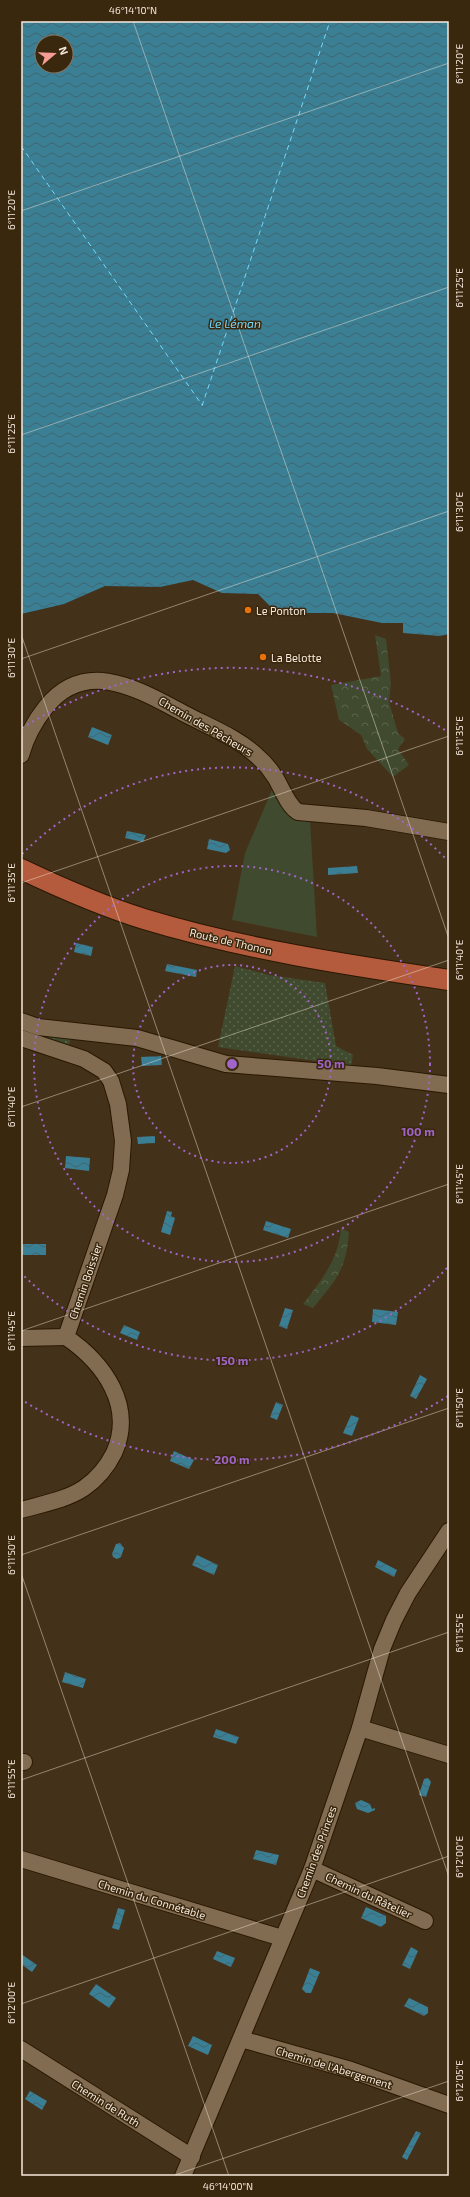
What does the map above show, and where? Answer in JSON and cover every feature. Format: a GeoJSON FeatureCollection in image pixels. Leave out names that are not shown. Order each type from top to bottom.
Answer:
{"type":"FeatureCollection","features":[{"type":"Feature","properties":{"kind":"main road","name":"Route de Thonon"},"geometry":{"type":"LineString","coordinates":[[21,869],[119,910],[205,936],[300,956],[449,980]]}},
{"type":"Feature","properties":{"kind":"street","name":"Chemin des Pêcheurs"},"geometry":{"type":"LineString","coordinates":[[21,755],[30,730],[45,709],[60,692],[72,684],[83,681],[108,682],[152,695],[249,750],[267,767],[291,805],[298,812],[366,818],[449,832]]}},
{"type":"Feature","properties":{"kind":"street"},"geometry":{"type":"LineString","coordinates":[[21,1021],[38,1027],[137,1038],[226,1064],[377,1076],[449,1085]]}},
{"type":"Feature","properties":{"kind":"street","name":"Chemin Boissier"},"geometry":{"type":"LineString","coordinates":[[21,1038],[84,1059],[104,1071],[111,1081],[118,1104],[123,1140],[122,1170],[66,1337]]}},
{"type":"Feature","properties":{"kind":"street"},"geometry":{"type":"LineString","coordinates":[[21,1338],[66,1337],[91,1358],[112,1385],[119,1402],[121,1418],[118,1443],[105,1468],[84,1488],[65,1497],[21,1510]]}},
{"type":"Feature","properties":{"kind":"street","name":"Chemin des Princes"},"geometry":{"type":"LineString","coordinates":[[182,2176],[192,2157],[312,1869],[360,1728],[382,1649],[394,1620],[408,1593],[449,1531]]}},
{"type":"Feature","properties":{"kind":"street"},"geometry":{"type":"LineString","coordinates":[[360,1728],[449,1755]]}},
{"type":"Feature","properties":{"kind":"street","name":"Chemin du Connétable"},"geometry":{"type":"LineString","coordinates":[[21,1859],[282,1938]]}},
{"type":"Feature","properties":{"kind":"street","name":"Chemin du Râtelier"},"geometry":{"type":"LineString","coordinates":[[312,1869],[426,1921]]}},
{"type":"Feature","properties":{"kind":"street","name":"Chemin de l'Abergement"},"geometry":{"type":"LineString","coordinates":[[241,2039],[351,2070],[449,2105]]}},
{"type":"Feature","properties":{"kind":"street","name":"Chemin de Ruth"},"geometry":{"type":"LineString","coordinates":[[21,2048],[192,2157]]}},
{"type":"Feature","properties":{"kind":"green space"},"geometry":{"type":"Polygon","coordinates":[[[375,635],[386,639],[391,683],[389,702],[398,733],[405,739],[398,749],[409,765],[393,777],[367,749],[361,735],[339,720],[331,685],[381,676],[375,635]]]}},
{"type":"Feature","properties":{"kind":"green space"},"geometry":{"type":"Polygon","coordinates":[[[274,785],[310,820],[317,937],[232,920],[245,853],[274,785]]]}},
{"type":"Feature","properties":{"kind":"green space"},"geometry":{"type":"Polygon","coordinates":[[[235,966],[269,975],[325,983],[336,1046],[353,1055],[351,1066],[218,1047],[235,966]]]}},
{"type":"Feature","properties":{"kind":"green space"},"geometry":{"type":"Polygon","coordinates":[[[21,1025],[71,1037],[68,1049],[21,1032],[21,1025]]]}},
{"type":"Feature","properties":{"kind":"green space"},"geometry":{"type":"Polygon","coordinates":[[[341,1228],[349,1232],[348,1245],[343,1265],[339,1273],[313,1308],[303,1304],[333,1260],[340,1239],[341,1228]]]}},
{"type":"Feature","properties":{"kind":"water","name":"Le Léman"},"geometry":{"type":"Polygon","coordinates":[[[21,21],[449,21],[449,634],[440,636],[403,633],[403,623],[382,623],[333,613],[269,613],[270,606],[258,594],[222,593],[193,580],[160,587],[105,586],[64,604],[21,614],[21,21]]]}},
{"type":"Feature","properties":{"kind":"water"},"geometry":{"type":"Polygon","coordinates":[[[92,727],[112,735],[108,745],[88,737],[92,727]]]}},
{"type":"Feature","properties":{"kind":"water"},"geometry":{"type":"Polygon","coordinates":[[[127,831],[146,835],[143,842],[125,838],[127,831]]]}},
{"type":"Feature","properties":{"kind":"water"},"geometry":{"type":"Polygon","coordinates":[[[209,839],[228,844],[230,850],[226,853],[207,849],[209,839]]]}},
{"type":"Feature","properties":{"kind":"water"},"geometry":{"type":"Polygon","coordinates":[[[357,866],[358,873],[328,875],[328,868],[357,866]]]}},
{"type":"Feature","properties":{"kind":"water"},"geometry":{"type":"Polygon","coordinates":[[[76,943],[93,947],[91,956],[74,952],[76,943]]]}},
{"type":"Feature","properties":{"kind":"water"},"geometry":{"type":"Polygon","coordinates":[[[167,964],[197,970],[196,977],[165,971],[167,964]]]}},
{"type":"Feature","properties":{"kind":"water"},"geometry":{"type":"Polygon","coordinates":[[[161,1056],[162,1065],[142,1066],[141,1057],[161,1056]]]}},
{"type":"Feature","properties":{"kind":"water"},"geometry":{"type":"Polygon","coordinates":[[[155,1136],[155,1143],[138,1144],[137,1137],[155,1136]]]}},
{"type":"Feature","properties":{"kind":"water"},"geometry":{"type":"Polygon","coordinates":[[[66,1156],[90,1158],[89,1171],[65,1168],[66,1156]]]}},
{"type":"Feature","properties":{"kind":"water"},"geometry":{"type":"Polygon","coordinates":[[[167,1211],[172,1212],[171,1216],[175,1218],[170,1235],[161,1232],[167,1211]]]}},
{"type":"Feature","properties":{"kind":"water"},"geometry":{"type":"Polygon","coordinates":[[[266,1221],[291,1229],[288,1238],[263,1230],[266,1221]]]}},
{"type":"Feature","properties":{"kind":"water"},"geometry":{"type":"Polygon","coordinates":[[[21,1244],[46,1244],[46,1255],[21,1255],[21,1244]]]}},
{"type":"Feature","properties":{"kind":"water"},"geometry":{"type":"Polygon","coordinates":[[[285,1308],[293,1310],[287,1329],[279,1326],[285,1308]]]}},
{"type":"Feature","properties":{"kind":"water"},"geometry":{"type":"Polygon","coordinates":[[[373,1309],[398,1312],[396,1325],[372,1322],[373,1309]]]}},
{"type":"Feature","properties":{"kind":"water"},"geometry":{"type":"Polygon","coordinates":[[[124,1325],[140,1332],[137,1340],[120,1333],[124,1325]]]}},
{"type":"Feature","properties":{"kind":"water"},"geometry":{"type":"Polygon","coordinates":[[[420,1375],[427,1379],[416,1399],[410,1396],[420,1375]]]}},
{"type":"Feature","properties":{"kind":"water"},"geometry":{"type":"Polygon","coordinates":[[[276,1402],[283,1405],[277,1420],[270,1417],[276,1402]]]}},
{"type":"Feature","properties":{"kind":"water"},"geometry":{"type":"Polygon","coordinates":[[[351,1415],[359,1418],[352,1436],[343,1433],[351,1415]]]}},
{"type":"Feature","properties":{"kind":"water"},"geometry":{"type":"Polygon","coordinates":[[[174,1451],[194,1460],[189,1469],[170,1461],[174,1451]]]}},
{"type":"Feature","properties":{"kind":"water"},"geometry":{"type":"Polygon","coordinates":[[[120,1543],[124,1548],[121,1557],[117,1559],[113,1557],[112,1554],[116,1544],[120,1543]]]}},
{"type":"Feature","properties":{"kind":"water"},"geometry":{"type":"Polygon","coordinates":[[[197,1555],[218,1565],[214,1575],[192,1565],[197,1555]]]}},
{"type":"Feature","properties":{"kind":"water"},"geometry":{"type":"Polygon","coordinates":[[[378,1560],[397,1570],[394,1577],[375,1567],[378,1560]]]}},
{"type":"Feature","properties":{"kind":"water"},"geometry":{"type":"Polygon","coordinates":[[[65,1672],[86,1679],[83,1688],[62,1682],[65,1672]]]}},
{"type":"Feature","properties":{"kind":"water"},"geometry":{"type":"Polygon","coordinates":[[[216,1729],[239,1737],[236,1744],[213,1737],[216,1729]]]}},
{"type":"Feature","properties":{"kind":"water"},"geometry":{"type":"Polygon","coordinates":[[[428,1778],[431,1782],[426,1797],[419,1795],[424,1779],[428,1778]]]}},
{"type":"Feature","properties":{"kind":"water"},"geometry":{"type":"Polygon","coordinates":[[[361,1800],[370,1804],[372,1809],[375,1808],[375,1810],[368,1813],[357,1809],[355,1803],[361,1800]]]}},
{"type":"Feature","properties":{"kind":"water"},"geometry":{"type":"Polygon","coordinates":[[[256,1850],[279,1855],[276,1865],[253,1859],[256,1850]]]}},
{"type":"Feature","properties":{"kind":"water"},"geometry":{"type":"Polygon","coordinates":[[[366,1907],[386,1916],[386,1923],[381,1927],[361,1918],[366,1907]]]}},
{"type":"Feature","properties":{"kind":"water"},"geometry":{"type":"Polygon","coordinates":[[[118,1908],[125,1910],[119,1930],[112,1928],[118,1908]]]}},
{"type":"Feature","properties":{"kind":"water"},"geometry":{"type":"Polygon","coordinates":[[[411,1947],[418,1951],[410,1969],[402,1965],[411,1947]]]}},
{"type":"Feature","properties":{"kind":"water"},"geometry":{"type":"Polygon","coordinates":[[[217,1951],[235,1958],[231,1967],[213,1959],[217,1951]]]}},
{"type":"Feature","properties":{"kind":"water"},"geometry":{"type":"Polygon","coordinates":[[[21,1954],[37,1965],[32,1972],[21,1964],[21,1954]]]}},
{"type":"Feature","properties":{"kind":"water"},"geometry":{"type":"Polygon","coordinates":[[[310,1968],[320,1972],[311,1993],[306,1993],[302,1989],[310,1968]]]}},
{"type":"Feature","properties":{"kind":"water"},"geometry":{"type":"Polygon","coordinates":[[[96,1984],[116,1998],[109,2008],[89,1994],[96,1984]]]}},
{"type":"Feature","properties":{"kind":"water"},"geometry":{"type":"Polygon","coordinates":[[[409,1998],[428,2007],[428,2013],[424,2016],[404,2006],[409,1998]]]}},
{"type":"Feature","properties":{"kind":"water"},"geometry":{"type":"Polygon","coordinates":[[[193,2036],[212,2045],[208,2055],[188,2046],[193,2036]]]}},
{"type":"Feature","properties":{"kind":"water"},"geometry":{"type":"Polygon","coordinates":[[[30,2091],[47,2101],[42,2110],[25,2099],[30,2091]]]}},
{"type":"Feature","properties":{"kind":"water"},"geometry":{"type":"Polygon","coordinates":[[[416,2131],[421,2133],[407,2160],[402,2157],[416,2131]]]}},
{"type":"Feature","properties":{"kind":"ferry route"},"geometry":{"type":"LineString","coordinates":[[202,406],[330,21]]}},
{"type":"Feature","properties":{"kind":"ferry route"},"geometry":{"type":"LineString","coordinates":[[21,146],[202,405]]}},
{"type":"Feature","properties":{"kind":"place","name":"Le Ponton"},"geometry":{"type":"Point","coordinates":[248,610]}},
{"type":"Feature","properties":{"kind":"place","name":"La Belotte"},"geometry":{"type":"Point","coordinates":[263,657]}}]}
